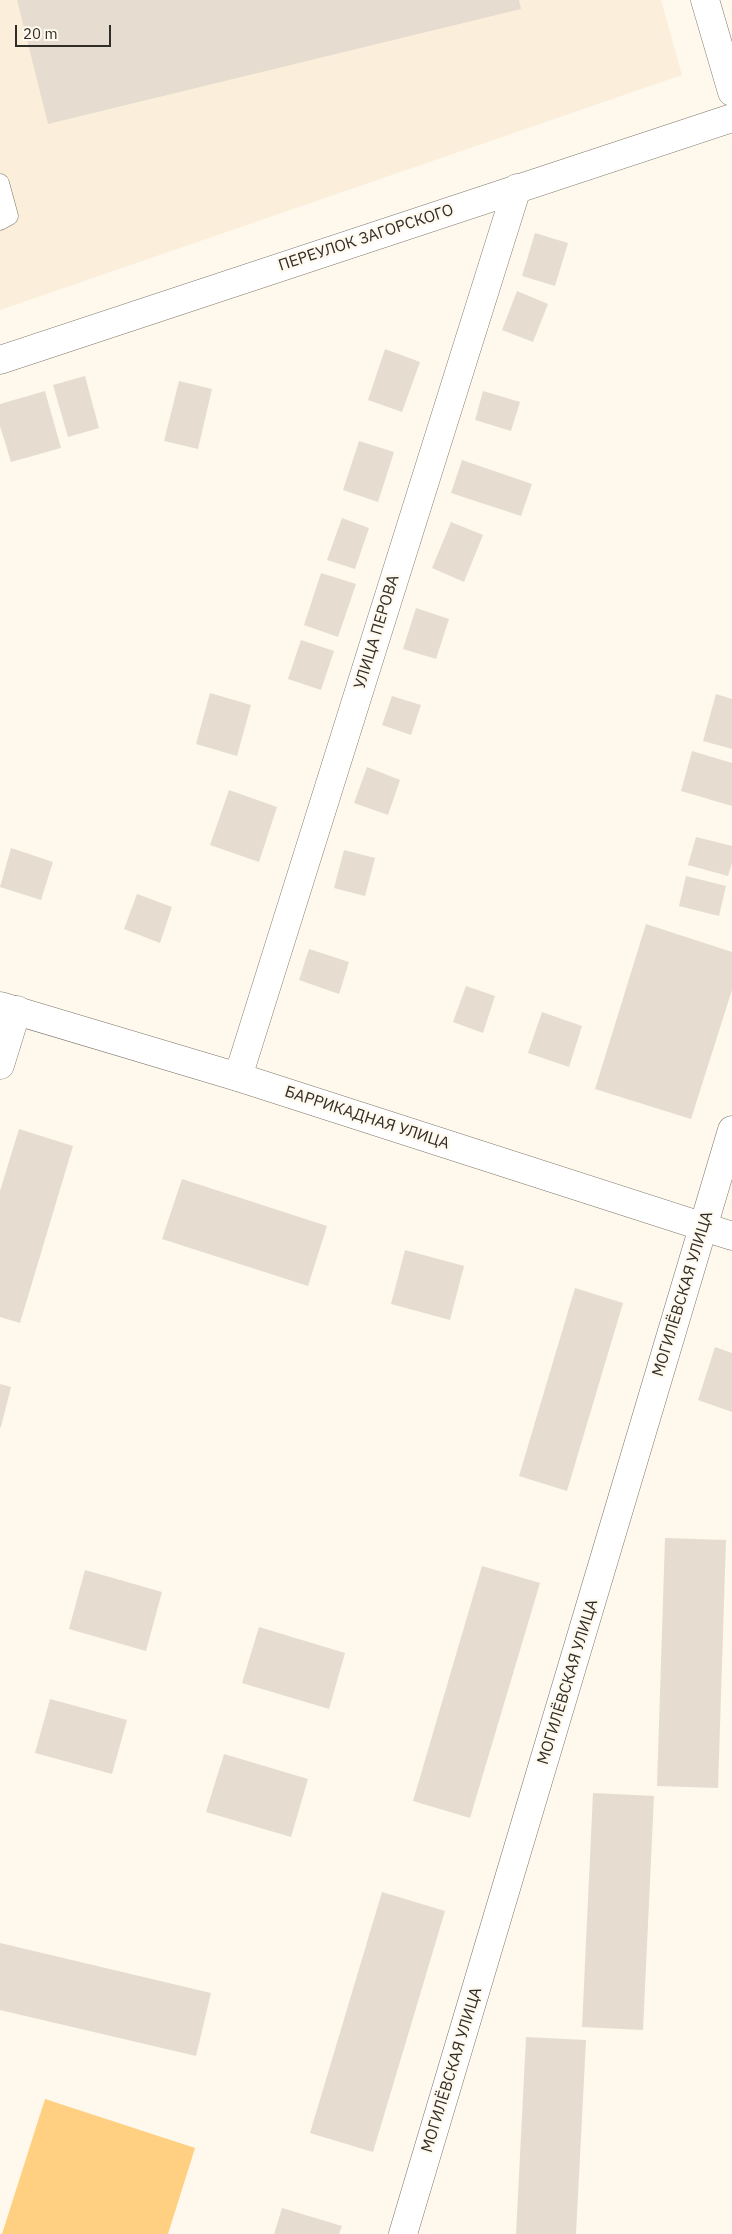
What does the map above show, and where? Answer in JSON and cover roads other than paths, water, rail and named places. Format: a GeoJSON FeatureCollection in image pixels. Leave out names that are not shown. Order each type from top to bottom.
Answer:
{"type":"FeatureCollection","features":[{"type":"Feature","properties":{"kind":"street"},"geometry":{"type":"LineString","coordinates":[[705,0],[732,92]]}},
{"type":"Feature","properties":{"kind":"street","name":"ПЕРЕУЛОК ЗАГОРСКОГО"},"geometry":{"type":"LineString","coordinates":[[0,360],[732,118]]}},
{"type":"Feature","properties":{"kind":"street","name":"УЛИЦА ПЕРОВА"},"geometry":{"type":"LineString","coordinates":[[238,1077],[517,188]]}},
{"type":"Feature","properties":{"kind":"street"},"geometry":{"type":"LineString","coordinates":[[0,1065],[8,1008]]}},
{"type":"Feature","properties":{"kind":"street","name":"БАРРИКАДНАЯ УЛИЦА"},"geometry":{"type":"LineString","coordinates":[[8,1008],[238,1077],[732,1236]]}},
{"type":"Feature","properties":{"kind":"street","name":"МОГИЛЁВСКАЯ УЛИЦА"},"geometry":{"type":"LineString","coordinates":[[403,2234],[732,1130]]}},
{"type":"Feature","properties":{"kind":"lane"},"geometry":{"type":"LineString","coordinates":[[0,183],[9,216],[0,221]]}}]}
